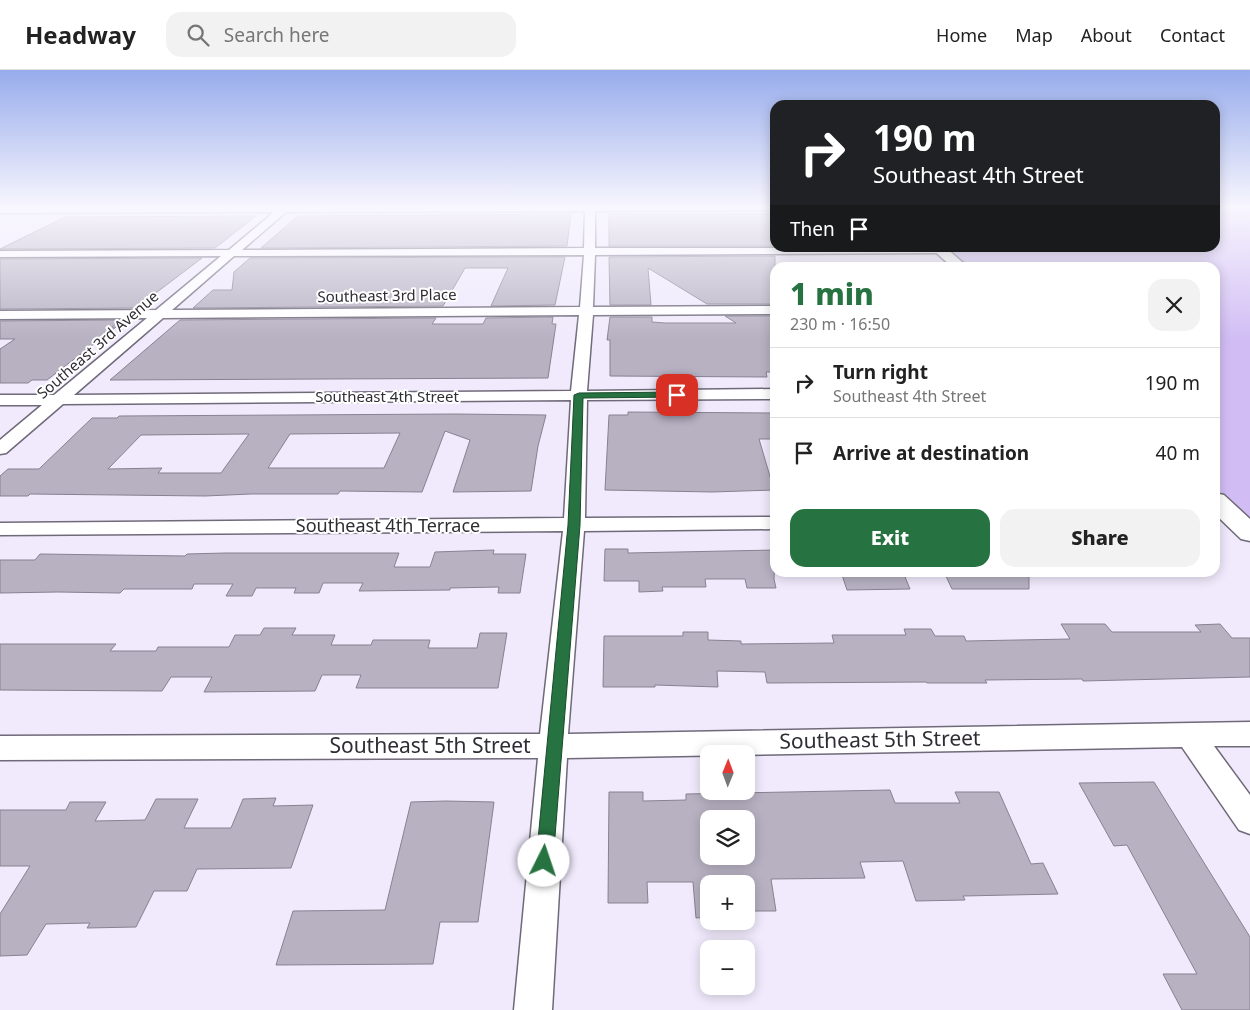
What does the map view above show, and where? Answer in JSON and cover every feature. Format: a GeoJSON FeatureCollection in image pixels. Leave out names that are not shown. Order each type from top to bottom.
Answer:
{"type":"FeatureCollection","features":[{"type":"Feature","properties":{"kind":"street","name":"Southeast 3rd Avenue"},"geometry":{"type":"LineString","coordinates":[[0,449],[232,251]]}},
{"type":"Feature","properties":{"kind":"street"},"geometry":{"type":"LineString","coordinates":[[0,254],[722,251]]}},
{"type":"Feature","properties":{"kind":"street"},"geometry":{"type":"LineString","coordinates":[[533,1010],[574,525],[579,395],[590,252]]}},
{"type":"Feature","properties":{"kind":"street"},"geometry":{"type":"LineString","coordinates":[[943,252],[955,262]]}},
{"type":"Feature","properties":{"kind":"street","name":"Southeast 3rd Place"},"geometry":{"type":"LineString","coordinates":[[0,315],[770,310]]}},
{"type":"Feature","properties":{"kind":"street","name":"Southeast 4th Street"},"geometry":{"type":"LineString","coordinates":[[0,400],[770,394]]}},
{"type":"Feature","properties":{"kind":"street"},"geometry":{"type":"LineString","coordinates":[[1220,506],[1233,523]]}},
{"type":"Feature","properties":{"kind":"street","name":"Southeast 4th Terrace"},"geometry":{"type":"LineString","coordinates":[[0,529],[770,523]]}},
{"type":"Feature","properties":{"kind":"street","name":"Southeast 5th Street"},"geometry":{"type":"LineString","coordinates":[[0,748],[554,746],[1250,734]]}},
{"type":"Feature","properties":{"kind":"street"},"geometry":{"type":"LineString","coordinates":[[1189,735],[1250,820]]}},
{"type":"Feature","properties":{"kind":"shaded area"},"geometry":{"type":"Polygon","coordinates":[[[1250,251],[1250,519],[1220,492],[1220,262],[964,262],[952,252],[1250,251]]]}},
{"type":"Feature","properties":{"kind":"building"},"geometry":{"type":"Polygon","coordinates":[[[775,256],[775,262],[770,262],[770,304],[707,304],[648,268],[651,305],[610,305],[609,257],[775,256]]]}},
{"type":"Feature","properties":{"kind":"building"},"geometry":{"type":"Polygon","coordinates":[[[565,257],[555,305],[491,306],[508,268],[465,268],[443,306],[193,308],[213,290],[232,290],[234,272],[250,258],[565,257]]]}},
{"type":"Feature","properties":{"kind":"building"},"geometry":{"type":"Polygon","coordinates":[[[202,258],[136,308],[0,309],[0,259],[202,258]]]}},
{"type":"Feature","properties":{"kind":"building"},"geometry":{"type":"Polygon","coordinates":[[[725,316],[770,316],[770,372],[766,372],[767,377],[610,376],[610,340],[607,340],[610,317],[652,317],[652,322],[665,323],[736,323],[725,316]]]}},
{"type":"Feature","properties":{"kind":"building"},"geometry":{"type":"Polygon","coordinates":[[[553,317],[552,324],[556,324],[548,378],[110,380],[180,320],[436,318],[432,324],[483,324],[486,318],[553,317]]]}},
{"type":"Feature","properties":{"kind":"building"},"geometry":{"type":"Polygon","coordinates":[[[121,320],[112,327],[116,327],[47,380],[32,380],[28,383],[0,383],[0,349],[15,339],[0,339],[0,321],[121,320]]]}},
{"type":"Feature","properties":{"kind":"building"},"geometry":{"type":"Polygon","coordinates":[[[628,412],[770,413],[770,439],[759,439],[770,476],[770,490],[712,492],[605,490],[609,415],[628,415],[628,412]]]}},
{"type":"Feature","properties":{"kind":"building"},"geometry":{"type":"Polygon","coordinates":[[[546,415],[538,446],[531,491],[453,492],[470,440],[445,431],[422,492],[340,491],[338,494],[205,496],[30,494],[28,496],[0,496],[0,476],[8,469],[39,469],[92,418],[117,418],[119,416],[546,415]],[[400,433],[290,434],[268,468],[384,468],[400,433]],[[249,434],[141,435],[108,469],[162,468],[158,473],[221,473],[249,434]]]}},
{"type":"Feature","properties":{"kind":"building"},"geometry":{"type":"Polygon","coordinates":[[[605,549],[628,549],[628,553],[770,550],[770,577],[774,577],[776,588],[747,588],[745,579],[705,579],[706,587],[662,587],[663,591],[639,592],[639,581],[604,581],[605,549]]]}},
{"type":"Feature","properties":{"kind":"building"},"geometry":{"type":"Polygon","coordinates":[[[494,550],[493,554],[526,554],[520,593],[498,593],[499,587],[450,588],[450,590],[359,591],[363,583],[323,583],[319,593],[294,593],[296,588],[256,588],[252,596],[226,596],[233,584],[194,584],[192,589],[124,589],[120,593],[0,593],[0,560],[35,560],[40,554],[185,556],[187,554],[225,553],[399,553],[394,567],[430,567],[435,552],[494,550]]]}},
{"type":"Feature","properties":{"kind":"building"},"geometry":{"type":"Polygon","coordinates":[[[843,577],[905,577],[910,589],[847,590],[843,577]]]}},
{"type":"Feature","properties":{"kind":"building"},"geometry":{"type":"Polygon","coordinates":[[[946,577],[1029,577],[1029,589],[952,589],[946,577]]]}},
{"type":"Feature","properties":{"kind":"building"},"geometry":{"type":"Polygon","coordinates":[[[1061,624],[1105,624],[1112,632],[1201,632],[1195,625],[1220,624],[1232,638],[1250,638],[1250,677],[1083,681],[1082,679],[985,680],[987,683],[767,683],[765,672],[717,671],[718,687],[655,685],[655,687],[603,687],[604,636],[683,636],[683,632],[708,632],[708,640],[741,641],[741,644],[834,643],[832,635],[906,635],[904,629],[931,629],[935,636],[964,636],[966,641],[1070,639],[1061,624]]]}},
{"type":"Feature","properties":{"kind":"building"},"geometry":{"type":"Polygon","coordinates":[[[264,628],[296,628],[292,635],[335,635],[331,645],[371,645],[373,640],[430,640],[428,648],[477,648],[480,633],[507,633],[498,688],[356,688],[361,675],[322,675],[315,691],[204,692],[212,677],[171,677],[162,691],[0,690],[0,644],[116,644],[110,651],[156,651],[158,647],[229,647],[235,635],[260,635],[264,628]]]}},
{"type":"Feature","properties":{"kind":"building"},"geometry":{"type":"Polygon","coordinates":[[[1154,782],[1250,937],[1250,1010],[1182,1010],[1163,974],[1197,974],[1127,845],[1114,846],[1079,783],[1154,782]]]}},
{"type":"Feature","properties":{"kind":"building"},"geometry":{"type":"Polygon","coordinates":[[[890,790],[895,803],[960,803],[955,792],[999,792],[1031,864],[1043,863],[1058,894],[963,896],[965,900],[916,901],[903,861],[860,862],[865,878],[771,879],[776,911],[755,911],[755,875],[700,875],[700,918],[696,918],[693,882],[647,882],[648,903],[608,903],[609,792],[643,792],[643,801],[686,800],[686,794],[700,794],[700,800],[755,800],[755,793],[890,790]]]}},
{"type":"Feature","properties":{"kind":"building"},"geometry":{"type":"Polygon","coordinates":[[[276,798],[273,806],[313,805],[291,868],[197,869],[187,891],[154,891],[136,927],[87,928],[90,923],[46,924],[27,955],[0,956],[0,914],[30,866],[0,866],[0,810],[66,810],[70,802],[106,802],[95,821],[145,820],[156,799],[198,799],[184,828],[231,828],[243,799],[276,798]]]}},
{"type":"Feature","properties":{"kind":"building"},"geometry":{"type":"Polygon","coordinates":[[[411,802],[494,802],[478,922],[440,922],[433,964],[276,965],[293,911],[385,910],[411,802]]]}},
{"type":"Feature","properties":{"kind":"route"},"geometry":{"type":"LineString","coordinates":[[544,861],[574,525],[579,395],[677,395]]}}]}
